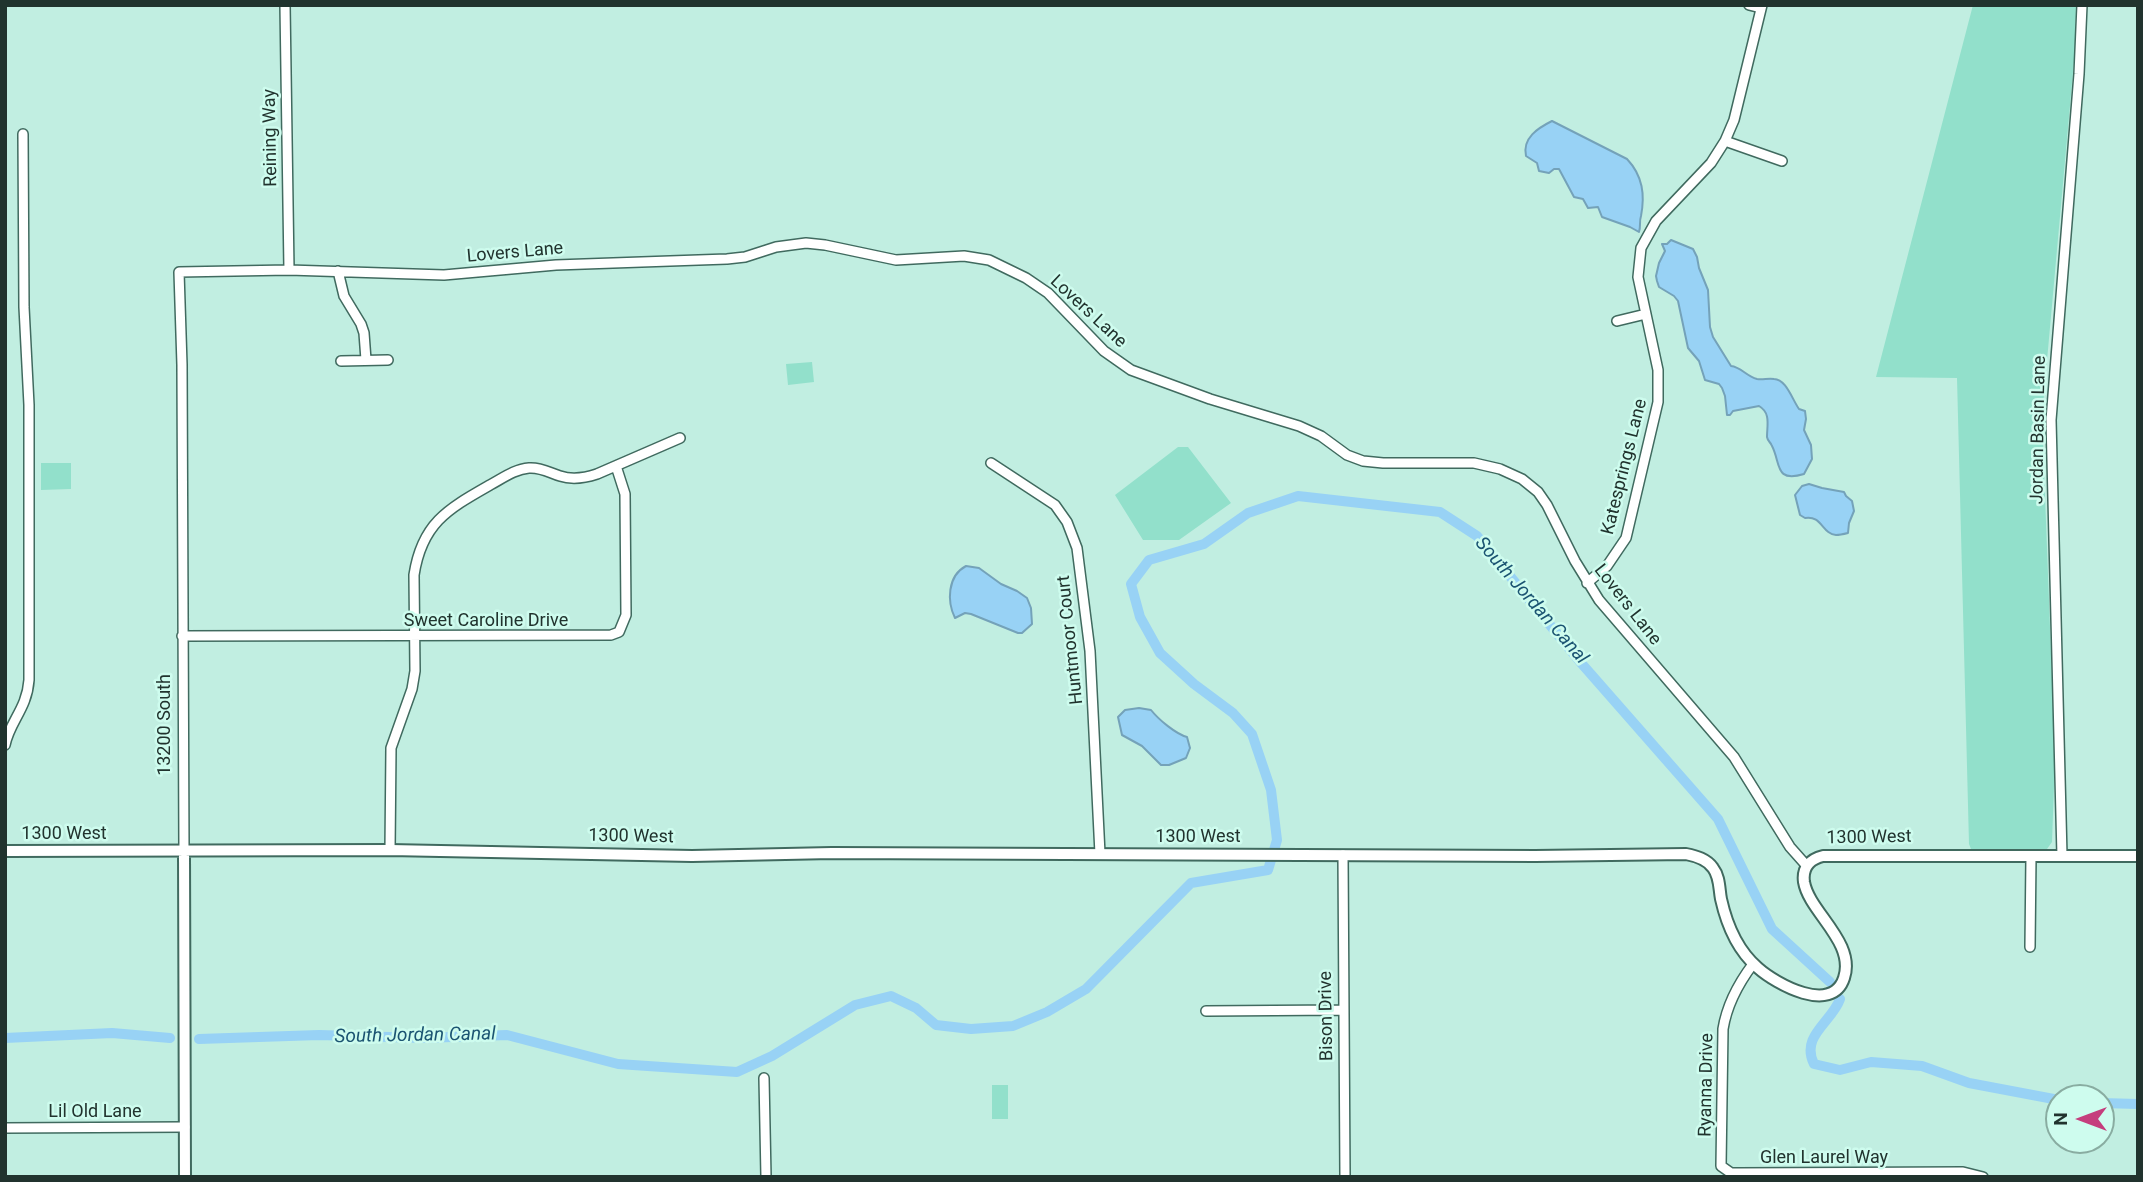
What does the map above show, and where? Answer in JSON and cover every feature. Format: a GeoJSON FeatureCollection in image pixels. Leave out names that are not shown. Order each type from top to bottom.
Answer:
{"type":"FeatureCollection","features":[{"type":"Feature","properties":{"kind":"street","name":"Reining Way"},"geometry":{"type":"LineString","coordinates":[[285,5],[289,270]]}},
{"type":"Feature","properties":{"kind":"street"},"geometry":{"type":"LineString","coordinates":[[1749,5],[1761,7]]}},
{"type":"Feature","properties":{"kind":"street","name":"Jordan Basin Lane"},"geometry":{"type":"LineString","coordinates":[[2062,856],[2051,420],[2079,74],[2082,5]]}},
{"type":"Feature","properties":{"kind":"street","name":"Katesprings Lane"},"geometry":{"type":"LineString","coordinates":[[1587,583],[1607,566],[1626,538],[1657,412],[1658,370],[1639,287],[1638,268],[1645,239],[1656,221],[1705,170],[1725,141],[1734,120],[1761,7]]}},
{"type":"Feature","properties":{"kind":"street"},"geometry":{"type":"LineString","coordinates":[[5,745],[28,694],[29,680],[29,405],[24,307],[23,134]]}},
{"type":"Feature","properties":{"kind":"street"},"geometry":{"type":"LineString","coordinates":[[1725,141],[1782,161]]}},
{"type":"Feature","properties":{"kind":"street","name":"Lovers Lane"},"geometry":{"type":"LineString","coordinates":[[179,272],[289,270],[444,275],[556,265],[727,259],[806,243],[896,260],[964,256],[996,262],[1037,285],[1059,303],[1113,358],[1141,373],[1210,400],[1299,426],[1321,436],[1347,455],[1363,461],[1474,463],[1500,469],[1522,479],[1538,492],[1548,505],[1587,583],[1599,600],[1734,757],[1790,847],[1806,866]]}},
{"type":"Feature","properties":{"kind":"street"},"geometry":{"type":"LineString","coordinates":[[338,271],[344,296],[362,324],[366,360]]}},
{"type":"Feature","properties":{"kind":"street","name":"13200 South"},"geometry":{"type":"LineString","coordinates":[[179,272],[185,1177]]}},
{"type":"Feature","properties":{"kind":"street"},"geometry":{"type":"LineString","coordinates":[[1617,321],[1646,314]]}},
{"type":"Feature","properties":{"kind":"street"},"geometry":{"type":"LineString","coordinates":[[341,361],[388,360]]}},
{"type":"Feature","properties":{"kind":"street"},"geometry":{"type":"LineString","coordinates":[[390,850],[391,748],[412,689],[415,671],[415,575],[422,543],[444,514],[455,505],[521,469],[535,468],[564,478],[597,474],[680,438]]}},
{"type":"Feature","properties":{"kind":"street","name":"Huntmoor Court"},"geometry":{"type":"LineString","coordinates":[[991,463],[1055,505],[1067,522],[1077,548],[1090,651],[1100,854]]}},
{"type":"Feature","properties":{"kind":"street","name":"Sweet Caroline Drive"},"geometry":{"type":"LineString","coordinates":[[183,636],[603,637],[619,632],[626,615],[625,494],[616,466]]}},
{"type":"Feature","properties":{"kind":"street","name":"1300 West"},"geometry":{"type":"LineString","coordinates":[[5,851],[390,850],[692,856],[832,853],[1535,856],[1677,853],[1706,861],[1716,871],[1729,928],[1753,964],[1772,979],[1805,994],[1827,995],[1842,984],[1846,972],[1845,958],[1836,936],[1805,888],[1806,866],[1816,858],[2138,856]]}},
{"type":"Feature","properties":{"kind":"street","name":"Bison Drive"},"geometry":{"type":"LineString","coordinates":[[1343,855],[1345,1177]]}},
{"type":"Feature","properties":{"kind":"street"},"geometry":{"type":"LineString","coordinates":[[2030,947],[2031,856]]}},
{"type":"Feature","properties":{"kind":"street","name":"Ryanna Drive"},"geometry":{"type":"LineString","coordinates":[[1725,1170],[1721,1166],[1723,1029],[1735,991],[1753,964]]}},
{"type":"Feature","properties":{"kind":"street"},"geometry":{"type":"LineString","coordinates":[[1206,1011],[1342,1010]]}},
{"type":"Feature","properties":{"kind":"street"},"geometry":{"type":"LineString","coordinates":[[764,1078],[766,1177]]}},
{"type":"Feature","properties":{"kind":"street","name":"Lil Old Lane"},"geometry":{"type":"LineString","coordinates":[[5,1128],[185,1127]]}},
{"type":"Feature","properties":{"kind":"street","name":"Glen Laurel Way"},"geometry":{"type":"LineString","coordinates":[[1725,1170],[1739,1174],[1924,1175],[1963,1172],[1983,1177]]}},
{"type":"Feature","properties":{"kind":"green space"},"geometry":{"type":"Polygon","coordinates":[[[1973,5],[2076,5],[2075,50],[2042,416],[2055,759],[2052,842],[2047,849],[1971,849],[1969,844],[1957,378],[1876,377],[1973,5]]]}},
{"type":"Feature","properties":{"kind":"green space"},"geometry":{"type":"Polygon","coordinates":[[[812,362],[814,382],[788,385],[786,364],[812,362]]]}},
{"type":"Feature","properties":{"kind":"green space"},"geometry":{"type":"Polygon","coordinates":[[[1178,447],[1188,447],[1231,503],[1179,540],[1143,540],[1115,495],[1178,447]]]}},
{"type":"Feature","properties":{"kind":"green space"},"geometry":{"type":"Polygon","coordinates":[[[41,463],[71,463],[71,489],[41,490],[41,463]]]}},
{"type":"Feature","properties":{"kind":"green space"},"geometry":{"type":"Polygon","coordinates":[[[992,1085],[1008,1085],[1008,1119],[992,1119],[992,1085]]]}},
{"type":"Feature","properties":{"kind":"water"},"geometry":{"type":"Polygon","coordinates":[[[1552,121],[1627,159],[1632,165],[1640,179],[1643,193],[1639,232],[1602,217],[1598,207],[1588,208],[1583,199],[1574,197],[1559,169],[1549,173],[1539,171],[1537,163],[1526,156],[1529,139],[1537,130],[1552,121]]]}},
{"type":"Feature","properties":{"kind":"water"},"geometry":{"type":"Polygon","coordinates":[[[1671,240],[1693,249],[1697,257],[1708,290],[1713,337],[1731,366],[1757,379],[1782,382],[1799,409],[1805,411],[1804,430],[1811,445],[1812,459],[1804,474],[1788,476],[1780,470],[1775,452],[1767,439],[1768,420],[1763,409],[1759,406],[1733,411],[1727,415],[1722,388],[1719,384],[1705,380],[1699,361],[1688,348],[1678,301],[1659,287],[1657,281],[1659,263],[1665,251],[1662,244],[1671,240]]]}},
{"type":"Feature","properties":{"kind":"water"},"geometry":{"type":"Polygon","coordinates":[[[1809,484],[1844,492],[1852,501],[1854,511],[1848,533],[1831,534],[1815,519],[1800,515],[1795,495],[1802,486],[1809,484]]]}},
{"type":"Feature","properties":{"kind":"water"},"geometry":{"type":"Polygon","coordinates":[[[966,566],[979,568],[1027,598],[1032,624],[1022,633],[1018,633],[971,614],[965,613],[955,618],[950,590],[955,576],[966,566]]]}},
{"type":"Feature","properties":{"kind":"water"},"geometry":{"type":"Polygon","coordinates":[[[1125,710],[1151,710],[1168,726],[1187,737],[1190,748],[1186,758],[1169,765],[1161,765],[1142,746],[1122,735],[1118,717],[1125,710]]]}},
{"type":"Feature","properties":{"kind":"waterway","name":"South Jordan Canal"},"geometry":{"type":"LineString","coordinates":[[199,1039],[319,1035],[424,1038],[507,1035],[618,1064],[737,1072],[772,1056],[855,1005],[891,996],[916,1008],[936,1025],[971,1029],[1013,1026],[1047,1012],[1086,989],[1191,883],[1268,870],[1277,840],[1271,790],[1252,734],[1233,713],[1194,684],[1160,653],[1140,617],[1131,584],[1149,560],[1204,544],[1248,513],[1298,496],[1440,512],[1477,536],[1582,664],[1718,819],[1772,929],[1830,982]]}},
{"type":"Feature","properties":{"kind":"waterway","name":"South Jordan Canal"},"geometry":{"type":"LineString","coordinates":[[1840,999],[1814,1037],[1811,1045],[1814,1064],[1840,1070],[1871,1062],[1922,1066],[1969,1083],[2045,1097]]}},
{"type":"Feature","properties":{"kind":"waterway","name":"South Jordan Canal"},"geometry":{"type":"LineString","coordinates":[[5,1038],[112,1033],[170,1038]]}},
{"type":"Feature","properties":{"kind":"waterway","name":"South Jordan Canal"},"geometry":{"type":"LineString","coordinates":[[2115,1103],[2138,1104]]}}]}
